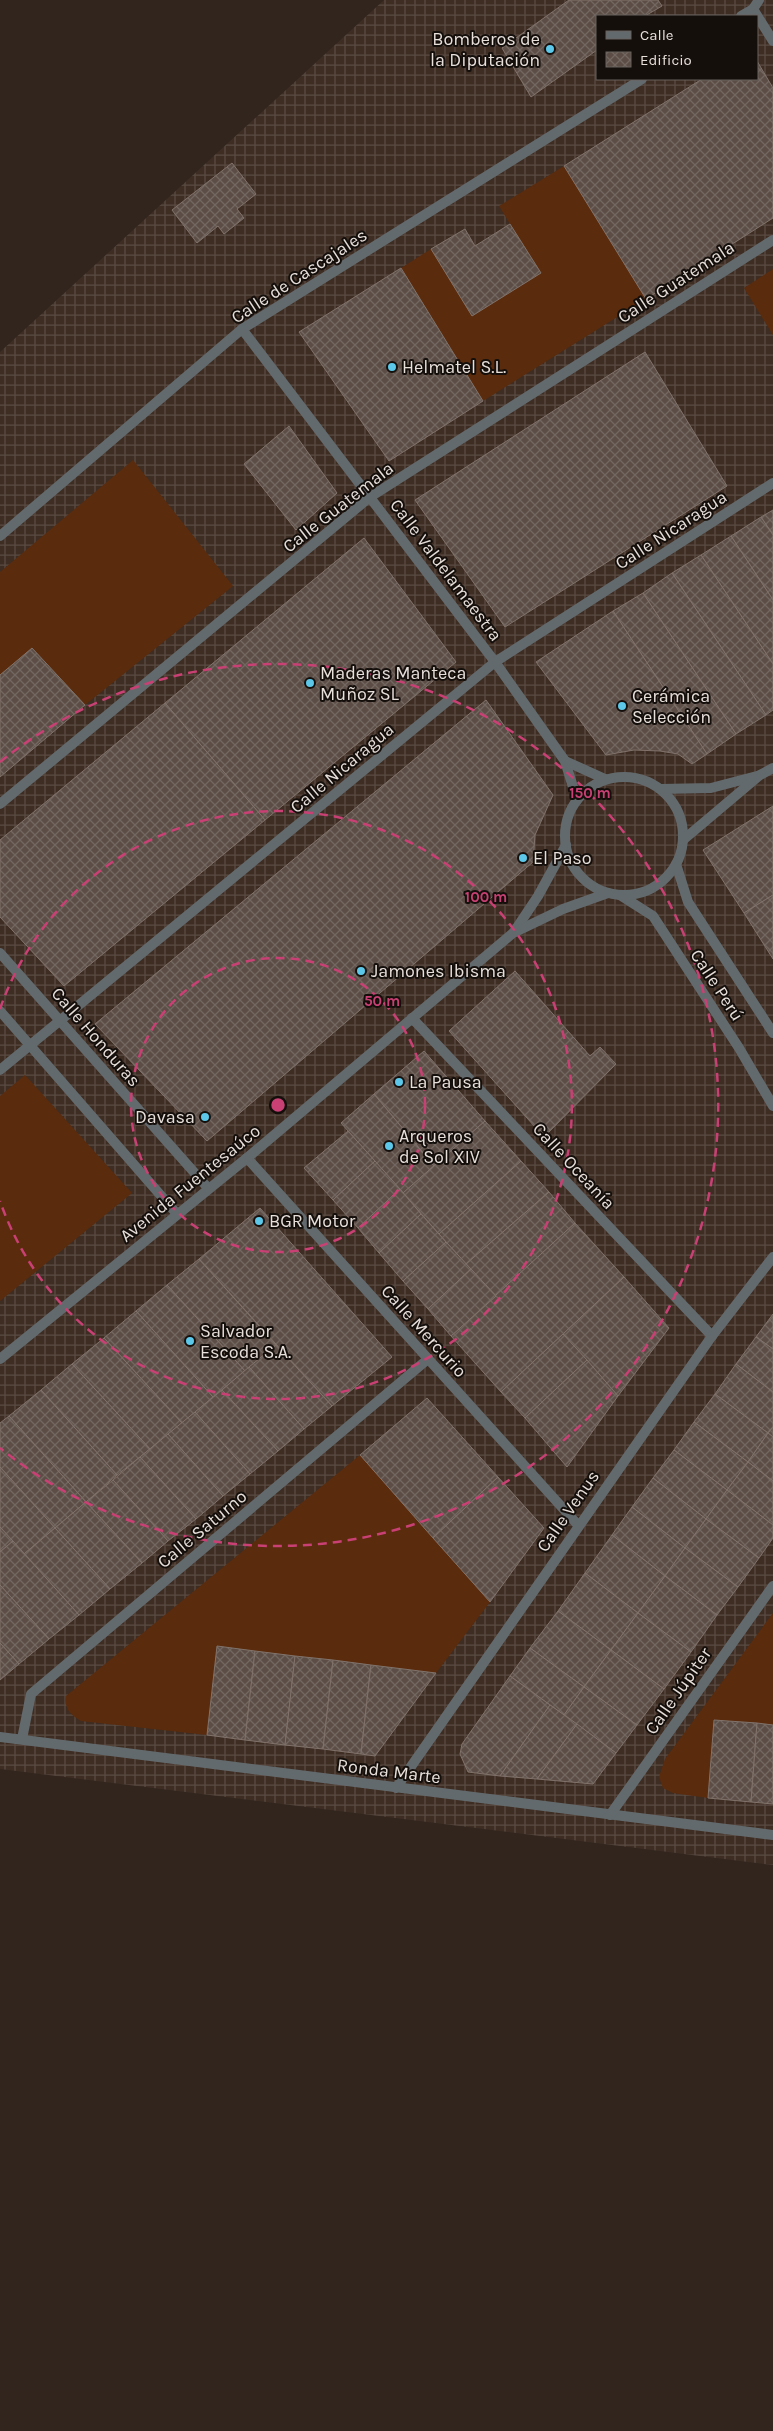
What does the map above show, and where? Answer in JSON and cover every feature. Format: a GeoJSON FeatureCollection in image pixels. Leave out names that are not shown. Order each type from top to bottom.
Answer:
{"type":"FeatureCollection","features":[{"type":"Feature","properties":{"kind":"street"},"geometry":{"type":"LineString","coordinates":[[742,15],[756,4],[773,41]]}},
{"type":"Feature","properties":{"kind":"street","name":"Calle de Cascajales"},"geometry":{"type":"LineString","coordinates":[[0,536],[242,329],[640,80]]}},
{"type":"Feature","properties":{"kind":"street","name":"Calle Guatemala"},"geometry":{"type":"LineString","coordinates":[[0,804],[370,497],[773,240]]}},
{"type":"Feature","properties":{"kind":"street","name":"Calle Valdelamaestra"},"geometry":{"type":"LineString","coordinates":[[242,329],[495,662],[565,761],[577,800]]}},
{"type":"Feature","properties":{"kind":"street","name":"Calle Nicaragua"},"geometry":{"type":"LineString","coordinates":[[0,1070],[61,1022],[495,662],[773,483]]}},
{"type":"Feature","properties":{"kind":"street"},"geometry":{"type":"LineString","coordinates":[[565,761],[605,779]]}},
{"type":"Feature","properties":{"kind":"street"},"geometry":{"type":"LineString","coordinates":[[683,840],[760,775],[773,768]]}},
{"type":"Feature","properties":{"kind":"street"},"geometry":{"type":"LineString","coordinates":[[661,789],[711,788],[760,775]]}},
{"type":"Feature","properties":{"kind":"street"},"geometry":{"type":"LineString","coordinates":[[620,776],[634,777],[661,789],[674,804],[681,821],[683,840],[676,864],[662,881],[642,892],[620,895],[608,893],[593,886],[580,875],[571,861],[566,845],[566,822],[577,800],[589,787],[605,779],[620,776]]}},
{"type":"Feature","properties":{"kind":"street","name":"Avenida Fuentesaúco"},"geometry":{"type":"LineString","coordinates":[[514,933],[538,896],[566,845]]}},
{"type":"Feature","properties":{"kind":"street","name":"Calle Perú"},"geometry":{"type":"LineString","coordinates":[[676,864],[688,902],[773,1033]]}},
{"type":"Feature","properties":{"kind":"street","name":"Avenida Fuentesaúco"},"geometry":{"type":"LineString","coordinates":[[0,1359],[247,1158],[514,933],[563,910],[608,893]]}},
{"type":"Feature","properties":{"kind":"street","name":"Calle Perú"},"geometry":{"type":"LineString","coordinates":[[620,895],[653,916],[739,1048],[773,1106]]}},
{"type":"Feature","properties":{"kind":"street","name":"Calle Honduras"},"geometry":{"type":"LineString","coordinates":[[0,953],[208,1188]]}},
{"type":"Feature","properties":{"kind":"street"},"geometry":{"type":"LineString","coordinates":[[0,1011],[177,1214]]}},
{"type":"Feature","properties":{"kind":"street","name":"Calle Oceanía"},"geometry":{"type":"LineString","coordinates":[[412,1018],[712,1336]]}},
{"type":"Feature","properties":{"kind":"street","name":"Calle Mercurio"},"geometry":{"type":"LineString","coordinates":[[247,1158],[578,1525]]}},
{"type":"Feature","properties":{"kind":"street","name":"Calle Venus"},"geometry":{"type":"LineString","coordinates":[[396,1788],[578,1525],[712,1336],[773,1257]]}},
{"type":"Feature","properties":{"kind":"street","name":"Calle Saturno"},"geometry":{"type":"LineString","coordinates":[[22,1739],[32,1694],[428,1359]]}},
{"type":"Feature","properties":{"kind":"street","name":"Calle Júpiter"},"geometry":{"type":"LineString","coordinates":[[610,1815],[773,1586]]}},
{"type":"Feature","properties":{"kind":"street","name":"Ronda Marte"},"geometry":{"type":"LineString","coordinates":[[0,1737],[773,1836]]}},
{"type":"Feature","properties":{"kind":"shaded area"},"geometry":{"type":"Polygon","coordinates":[[[384,0],[773,0],[773,1865],[0,1769],[0,352],[384,0]]]}},
{"type":"Feature","properties":{"kind":"shaded area"},"geometry":{"type":"Polygon","coordinates":[[[564,166],[646,299],[483,401],[401,268],[431,249],[472,316],[540,273],[499,206],[564,166]]]}},
{"type":"Feature","properties":{"kind":"shaded area"},"geometry":{"type":"Polygon","coordinates":[[[773,269],[773,335],[744,288],[773,269]]]}},
{"type":"Feature","properties":{"kind":"shaded area"},"geometry":{"type":"Polygon","coordinates":[[[133,460],[233,586],[85,705],[32,648],[0,675],[0,572],[133,460]]]}},
{"type":"Feature","properties":{"kind":"shaded area"},"geometry":{"type":"Polygon","coordinates":[[[25,1075],[132,1193],[0,1301],[0,1096],[25,1075]]]}},
{"type":"Feature","properties":{"kind":"shaded area"},"geometry":{"type":"Polygon","coordinates":[[[360,1455],[490,1602],[436,1673],[217,1647],[207,1735],[81,1721],[71,1714],[66,1705],[66,1696],[360,1455]]]}},
{"type":"Feature","properties":{"kind":"shaded area"},"geometry":{"type":"Polygon","coordinates":[[[773,1613],[773,1725],[714,1720],[708,1798],[673,1793],[663,1788],[659,1777],[665,1759],[773,1613]]]}},
{"type":"Feature","properties":{"kind":"building","name":"Bomberos de la Diputación"},"geometry":{"type":"Polygon","coordinates":[[[569,0],[658,0],[662,6],[647,15],[596,15],[596,51],[531,97],[502,48],[569,0]]]}},
{"type":"Feature","properties":{"kind":"building"},"geometry":{"type":"Polygon","coordinates":[[[758,63],[773,88],[773,218],[646,299],[564,166],[700,80],[758,80],[758,63]]]}},
{"type":"Feature","properties":{"kind":"building"},"geometry":{"type":"Polygon","coordinates":[[[232,163],[256,194],[237,209],[244,218],[224,234],[218,226],[197,243],[172,210],[232,163]]]}},
{"type":"Feature","properties":{"kind":"building"},"geometry":{"type":"Polygon","coordinates":[[[510,224],[541,273],[472,316],[431,249],[465,229],[475,246],[510,224]]]}},
{"type":"Feature","properties":{"kind":"building","name":"Helmatel S.L."},"geometry":{"type":"Polygon","coordinates":[[[401,268],[483,401],[389,461],[299,332],[401,268]]]}},
{"type":"Feature","properties":{"kind":"building"},"geometry":{"type":"Polygon","coordinates":[[[645,352],[727,486],[505,627],[415,500],[645,352]]]}},
{"type":"Feature","properties":{"kind":"building"},"geometry":{"type":"Polygon","coordinates":[[[289,426],[337,493],[296,530],[244,464],[289,426]]]}},
{"type":"Feature","properties":{"kind":"building"},"geometry":{"type":"Polygon","coordinates":[[[773,510],[773,535],[761,517],[773,510]]]}},
{"type":"Feature","properties":{"kind":"building"},"geometry":{"type":"Polygon","coordinates":[[[761,517],[773,535],[773,600],[731,536],[761,517]]]}},
{"type":"Feature","properties":{"kind":"building"},"geometry":{"type":"Polygon","coordinates":[[[731,536],[773,600],[773,664],[701,555],[731,536]]]}},
{"type":"Feature","properties":{"kind":"building","name":"Maderas Manteca Muñoz SL"},"geometry":{"type":"Polygon","coordinates":[[[364,538],[456,662],[265,820],[165,703],[364,538]]]}},
{"type":"Feature","properties":{"kind":"building"},"geometry":{"type":"Polygon","coordinates":[[[701,555],[773,664],[773,710],[766,715],[672,573],[701,555]]]}},
{"type":"Feature","properties":{"kind":"building"},"geometry":{"type":"Polygon","coordinates":[[[672,573],[766,715],[736,734],[643,593],[672,573]]]}},
{"type":"Feature","properties":{"kind":"building"},"geometry":{"type":"Polygon","coordinates":[[[643,593],[736,734],[707,754],[613,611],[643,593]]]}},
{"type":"Feature","properties":{"kind":"building","name":"Cerámica Selección"},"geometry":{"type":"Polygon","coordinates":[[[613,611],[707,754],[692,764],[678,754],[660,751],[634,750],[606,755],[536,662],[613,611]]]}},
{"type":"Feature","properties":{"kind":"building"},"geometry":{"type":"Polygon","coordinates":[[[32,648],[85,705],[0,777],[0,675],[32,648]]]}},
{"type":"Feature","properties":{"kind":"building"},"geometry":{"type":"Polygon","coordinates":[[[486,700],[553,795],[535,835],[533,862],[207,1141],[95,1024],[486,700]]]}},
{"type":"Feature","properties":{"kind":"building"},"geometry":{"type":"Polygon","coordinates":[[[165,703],[265,820],[64,986],[0,917],[0,840],[165,703]]]}},
{"type":"Feature","properties":{"kind":"building"},"geometry":{"type":"Polygon","coordinates":[[[773,806],[773,895],[744,913],[703,850],[773,806]]]}},
{"type":"Feature","properties":{"kind":"building"},"geometry":{"type":"Polygon","coordinates":[[[773,895],[773,959],[744,913],[773,895]]]}},
{"type":"Feature","properties":{"kind":"building"},"geometry":{"type":"Polygon","coordinates":[[[515,971],[590,1056],[600,1047],[616,1064],[544,1137],[449,1031],[515,971]]]}},
{"type":"Feature","properties":{"kind":"building"},"geometry":{"type":"Polygon","coordinates":[[[424,1051],[485,1121],[434,1166],[374,1094],[424,1051]]]}},
{"type":"Feature","properties":{"kind":"building","name":"Arqueros de Sol XIV"},"geometry":{"type":"Polygon","coordinates":[[[374,1094],[434,1166],[403,1193],[341,1123],[374,1094]]]}},
{"type":"Feature","properties":{"kind":"building"},"geometry":{"type":"Polygon","coordinates":[[[485,1121],[521,1161],[439,1234],[403,1193],[485,1121]]]}},
{"type":"Feature","properties":{"kind":"building"},"geometry":{"type":"Polygon","coordinates":[[[348,1131],[375,1161],[333,1200],[304,1168],[348,1131]]]}},
{"type":"Feature","properties":{"kind":"building"},"geometry":{"type":"Polygon","coordinates":[[[375,1161],[400,1189],[358,1228],[333,1200],[375,1161]]]}},
{"type":"Feature","properties":{"kind":"building"},"geometry":{"type":"Polygon","coordinates":[[[521,1161],[549,1192],[466,1264],[439,1234],[521,1161]]]}},
{"type":"Feature","properties":{"kind":"building"},"geometry":{"type":"Polygon","coordinates":[[[400,1189],[421,1214],[379,1253],[358,1228],[400,1189]]]}},
{"type":"Feature","properties":{"kind":"building"},"geometry":{"type":"Polygon","coordinates":[[[549,1192],[575,1223],[496,1296],[466,1264],[549,1192]]]}},
{"type":"Feature","properties":{"kind":"building"},"geometry":{"type":"Polygon","coordinates":[[[260,1208],[392,1357],[332,1406],[199,1259],[260,1208]]]}},
{"type":"Feature","properties":{"kind":"building"},"geometry":{"type":"Polygon","coordinates":[[[421,1214],[446,1242],[403,1281],[379,1253],[421,1214]]]}},
{"type":"Feature","properties":{"kind":"building"},"geometry":{"type":"Polygon","coordinates":[[[575,1223],[624,1277],[501,1392],[451,1336],[575,1223]]]}},
{"type":"Feature","properties":{"kind":"building"},"geometry":{"type":"Polygon","coordinates":[[[446,1242],[471,1269],[428,1309],[403,1281],[446,1242]]]}},
{"type":"Feature","properties":{"kind":"building"},"geometry":{"type":"Polygon","coordinates":[[[199,1259],[276,1345],[245,1371],[167,1285],[199,1259]]]}},
{"type":"Feature","properties":{"kind":"building"},"geometry":{"type":"Polygon","coordinates":[[[471,1269],[496,1296],[451,1336],[428,1309],[471,1269]]]}},
{"type":"Feature","properties":{"kind":"building"},"geometry":{"type":"Polygon","coordinates":[[[624,1277],[669,1328],[618,1396],[563,1334],[624,1277]]]}},
{"type":"Feature","properties":{"kind":"building","name":"Salvador Escoda S.A."},"geometry":{"type":"Polygon","coordinates":[[[167,1285],[245,1371],[213,1397],[136,1311],[167,1285]]]}},
{"type":"Feature","properties":{"kind":"building"},"geometry":{"type":"Polygon","coordinates":[[[136,1311],[213,1397],[182,1423],[104,1338],[136,1311]]]}},
{"type":"Feature","properties":{"kind":"building"},"geometry":{"type":"Polygon","coordinates":[[[773,1314],[773,1349],[756,1337],[773,1314]]]}},
{"type":"Feature","properties":{"kind":"building"},"geometry":{"type":"Polygon","coordinates":[[[563,1334],[587,1360],[525,1418],[501,1392],[563,1334]]]}},
{"type":"Feature","properties":{"kind":"building"},"geometry":{"type":"Polygon","coordinates":[[[756,1337],[773,1349],[773,1392],[736,1364],[756,1337]]]}},
{"type":"Feature","properties":{"kind":"building"},"geometry":{"type":"Polygon","coordinates":[[[104,1338],[182,1423],[150,1449],[72,1364],[104,1338]]]}},
{"type":"Feature","properties":{"kind":"building"},"geometry":{"type":"Polygon","coordinates":[[[276,1345],[332,1406],[304,1429],[249,1367],[276,1345]]]}},
{"type":"Feature","properties":{"kind":"building"},"geometry":{"type":"Polygon","coordinates":[[[587,1360],[618,1396],[567,1467],[525,1418],[587,1360]]]}},
{"type":"Feature","properties":{"kind":"building"},"geometry":{"type":"Polygon","coordinates":[[[72,1364],[150,1449],[117,1475],[41,1390],[72,1364]]]}},
{"type":"Feature","properties":{"kind":"building"},"geometry":{"type":"Polygon","coordinates":[[[736,1364],[773,1392],[773,1427],[768,1433],[715,1394],[736,1364]]]}},
{"type":"Feature","properties":{"kind":"building"},"geometry":{"type":"Polygon","coordinates":[[[249,1367],[304,1429],[278,1451],[222,1390],[249,1367]]]}},
{"type":"Feature","properties":{"kind":"building"},"geometry":{"type":"Polygon","coordinates":[[[41,1390],[117,1475],[86,1502],[9,1416],[41,1390]]]}},
{"type":"Feature","properties":{"kind":"building"},"geometry":{"type":"Polygon","coordinates":[[[222,1390],[278,1451],[250,1474],[195,1412],[222,1390]]]}},
{"type":"Feature","properties":{"kind":"building"},"geometry":{"type":"Polygon","coordinates":[[[715,1394],[768,1433],[748,1462],[694,1422],[715,1394]]]}},
{"type":"Feature","properties":{"kind":"building"},"geometry":{"type":"Polygon","coordinates":[[[427,1398],[498,1477],[433,1538],[360,1455],[427,1398]]]}},
{"type":"Feature","properties":{"kind":"building"},"geometry":{"type":"Polygon","coordinates":[[[195,1412],[250,1474],[223,1496],[168,1434],[195,1412]]]}},
{"type":"Feature","properties":{"kind":"building"},"geometry":{"type":"Polygon","coordinates":[[[9,1416],[86,1502],[55,1528],[0,1467],[0,1423],[9,1416]]]}},
{"type":"Feature","properties":{"kind":"building"},"geometry":{"type":"Polygon","coordinates":[[[694,1422],[748,1462],[727,1490],[674,1450],[694,1422]]]}},
{"type":"Feature","properties":{"kind":"building"},"geometry":{"type":"Polygon","coordinates":[[[773,1427],[773,1437],[768,1433],[773,1427]]]}},
{"type":"Feature","properties":{"kind":"building"},"geometry":{"type":"Polygon","coordinates":[[[768,1433],[773,1437],[773,1481],[748,1462],[768,1433]]]}},
{"type":"Feature","properties":{"kind":"building"},"geometry":{"type":"Polygon","coordinates":[[[168,1434],[223,1496],[196,1519],[140,1457],[168,1434]]]}},
{"type":"Feature","properties":{"kind":"building"},"geometry":{"type":"Polygon","coordinates":[[[674,1450],[727,1490],[706,1519],[653,1478],[674,1450]]]}},
{"type":"Feature","properties":{"kind":"building"},"geometry":{"type":"Polygon","coordinates":[[[140,1457],[196,1519],[168,1541],[113,1480],[140,1457]]]}},
{"type":"Feature","properties":{"kind":"building"},"geometry":{"type":"Polygon","coordinates":[[[748,1462],[773,1481],[773,1525],[727,1490],[748,1462]]]}},
{"type":"Feature","properties":{"kind":"building"},"geometry":{"type":"Polygon","coordinates":[[[0,1467],[55,1528],[24,1554],[0,1527],[0,1467]]]}},
{"type":"Feature","properties":{"kind":"building"},"geometry":{"type":"Polygon","coordinates":[[[498,1477],[544,1528],[490,1602],[433,1538],[498,1477]]]}},
{"type":"Feature","properties":{"kind":"building"},"geometry":{"type":"Polygon","coordinates":[[[653,1478],[706,1519],[685,1548],[632,1507],[653,1478]]]}},
{"type":"Feature","properties":{"kind":"building"},"geometry":{"type":"Polygon","coordinates":[[[113,1480],[168,1541],[142,1563],[86,1502],[113,1480]]]}},
{"type":"Feature","properties":{"kind":"building"},"geometry":{"type":"Polygon","coordinates":[[[727,1490],[773,1525],[773,1538],[759,1558],[706,1519],[727,1490]]]}},
{"type":"Feature","properties":{"kind":"building"},"geometry":{"type":"Polygon","coordinates":[[[86,1502],[142,1563],[110,1589],[55,1528],[86,1502]]]}},
{"type":"Feature","properties":{"kind":"building"},"geometry":{"type":"Polygon","coordinates":[[[632,1507],[685,1548],[665,1576],[612,1535],[632,1507]]]}},
{"type":"Feature","properties":{"kind":"building"},"geometry":{"type":"Polygon","coordinates":[[[706,1519],[759,1558],[738,1587],[685,1548],[706,1519]]]}},
{"type":"Feature","properties":{"kind":"building"},"geometry":{"type":"Polygon","coordinates":[[[0,1527],[13,1541],[0,1552],[0,1527]]]}},
{"type":"Feature","properties":{"kind":"building"},"geometry":{"type":"Polygon","coordinates":[[[55,1528],[110,1589],[79,1615],[24,1554],[55,1528]]]}},
{"type":"Feature","properties":{"kind":"building"},"geometry":{"type":"Polygon","coordinates":[[[612,1535],[665,1576],[638,1613],[585,1573],[612,1535]]]}},
{"type":"Feature","properties":{"kind":"building"},"geometry":{"type":"Polygon","coordinates":[[[13,1541],[79,1615],[49,1639],[0,1585],[0,1552],[13,1541]]]}},
{"type":"Feature","properties":{"kind":"building"},"geometry":{"type":"Polygon","coordinates":[[[685,1548],[738,1587],[717,1615],[665,1576],[685,1548]]]}},
{"type":"Feature","properties":{"kind":"building"},"geometry":{"type":"Polygon","coordinates":[[[585,1573],[638,1613],[611,1650],[558,1611],[585,1573]]]}},
{"type":"Feature","properties":{"kind":"building"},"geometry":{"type":"Polygon","coordinates":[[[665,1576],[717,1615],[691,1652],[638,1613],[665,1576]]]}},
{"type":"Feature","properties":{"kind":"building"},"geometry":{"type":"Polygon","coordinates":[[[0,1585],[49,1639],[19,1664],[0,1643],[0,1585]]]}},
{"type":"Feature","properties":{"kind":"building"},"geometry":{"type":"Polygon","coordinates":[[[558,1611],[611,1650],[584,1687],[530,1648],[558,1611]]]}},
{"type":"Feature","properties":{"kind":"building"},"geometry":{"type":"Polygon","coordinates":[[[638,1613],[691,1652],[664,1689],[611,1650],[638,1613]]]}},
{"type":"Feature","properties":{"kind":"building"},"geometry":{"type":"Polygon","coordinates":[[[0,1643],[19,1664],[0,1680],[0,1643]]]}},
{"type":"Feature","properties":{"kind":"building"},"geometry":{"type":"Polygon","coordinates":[[[217,1646],[255,1651],[245,1740],[207,1735],[217,1646]]]}},
{"type":"Feature","properties":{"kind":"building"},"geometry":{"type":"Polygon","coordinates":[[[530,1648],[584,1687],[564,1715],[510,1676],[530,1648]]]}},
{"type":"Feature","properties":{"kind":"building"},"geometry":{"type":"Polygon","coordinates":[[[611,1650],[664,1689],[637,1725],[584,1687],[611,1650]]]}},
{"type":"Feature","properties":{"kind":"building"},"geometry":{"type":"Polygon","coordinates":[[[255,1651],[295,1656],[285,1745],[245,1740],[255,1651]]]}},
{"type":"Feature","properties":{"kind":"building"},"geometry":{"type":"Polygon","coordinates":[[[295,1656],[333,1660],[323,1749],[285,1745],[295,1656]]]}},
{"type":"Feature","properties":{"kind":"building"},"geometry":{"type":"Polygon","coordinates":[[[333,1660],[371,1665],[361,1754],[323,1749],[333,1660]]]}},
{"type":"Feature","properties":{"kind":"building"},"geometry":{"type":"Polygon","coordinates":[[[371,1665],[436,1673],[375,1756],[361,1754],[371,1665]]]}},
{"type":"Feature","properties":{"kind":"building"},"geometry":{"type":"Polygon","coordinates":[[[510,1676],[550,1705],[500,1776],[468,1772],[460,1754],[462,1744],[510,1676]]]}},
{"type":"Feature","properties":{"kind":"building"},"geometry":{"type":"Polygon","coordinates":[[[584,1687],[637,1725],[616,1753],[564,1715],[584,1687]]]}},
{"type":"Feature","properties":{"kind":"building"},"geometry":{"type":"Polygon","coordinates":[[[550,1705],[577,1724],[537,1779],[500,1776],[550,1705]]]}},
{"type":"Feature","properties":{"kind":"building"},"geometry":{"type":"Polygon","coordinates":[[[714,1720],[757,1723],[751,1802],[708,1798],[714,1720]]]}},
{"type":"Feature","properties":{"kind":"building"},"geometry":{"type":"Polygon","coordinates":[[[757,1723],[773,1725],[773,1804],[751,1802],[757,1723]]]}},
{"type":"Feature","properties":{"kind":"building"},"geometry":{"type":"Polygon","coordinates":[[[577,1724],[616,1753],[593,1784],[537,1779],[577,1724]]]}},
{"type":"Feature","properties":{"kind":"place","name":"Bomberos de la Diputación"},"geometry":{"type":"Point","coordinates":[550,49]}},
{"type":"Feature","properties":{"kind":"place","name":"Helmatel S.L."},"geometry":{"type":"Point","coordinates":[392,367]}},
{"type":"Feature","properties":{"kind":"place","name":"Maderas Manteca Muñoz SL"},"geometry":{"type":"Point","coordinates":[310,683]}},
{"type":"Feature","properties":{"kind":"place","name":"Cerámica Selección"},"geometry":{"type":"Point","coordinates":[622,706]}},
{"type":"Feature","properties":{"kind":"place","name":"El Paso"},"geometry":{"type":"Point","coordinates":[523,858]}},
{"type":"Feature","properties":{"kind":"place","name":"Jamones Ibisma"},"geometry":{"type":"Point","coordinates":[361,971]}},
{"type":"Feature","properties":{"kind":"place","name":"La Pausa"},"geometry":{"type":"Point","coordinates":[399,1082]}},
{"type":"Feature","properties":{"kind":"place","name":"Davasa"},"geometry":{"type":"Point","coordinates":[205,1117]}},
{"type":"Feature","properties":{"kind":"place","name":"Arqueros de Sol XIV"},"geometry":{"type":"Point","coordinates":[389,1146]}},
{"type":"Feature","properties":{"kind":"place","name":"BGR Motor"},"geometry":{"type":"Point","coordinates":[259,1221]}},
{"type":"Feature","properties":{"kind":"place","name":"Salvador Escoda S.A."},"geometry":{"type":"Point","coordinates":[190,1341]}}]}
